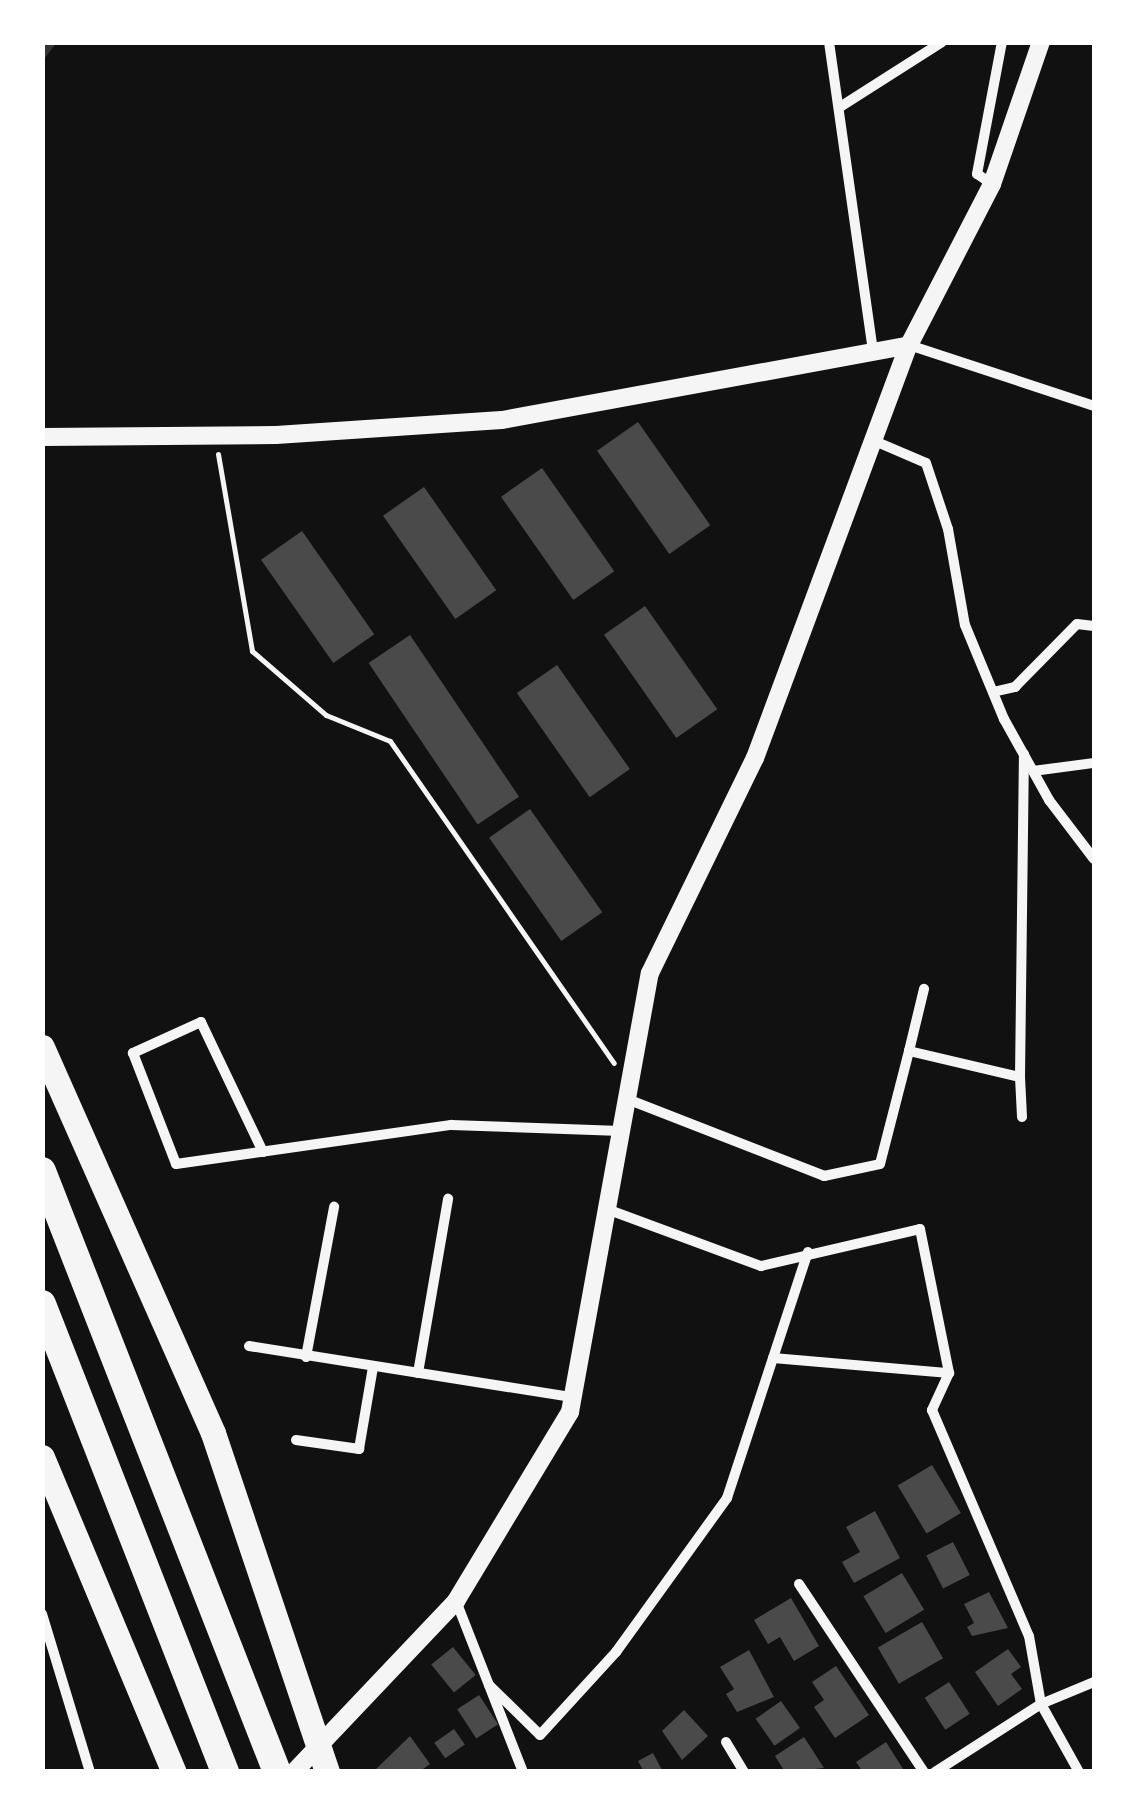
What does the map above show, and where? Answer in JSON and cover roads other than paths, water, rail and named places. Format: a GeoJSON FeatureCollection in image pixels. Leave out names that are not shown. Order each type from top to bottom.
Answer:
{"type":"FeatureCollection","features":[{"type":"Feature","properties":{"kind":"highway"},"geometry":{"type":"LineString","coordinates":[[42,1048],[213,1433],[327,1772]]}},
{"type":"Feature","properties":{"kind":"highway"},"geometry":{"type":"LineString","coordinates":[[42,1171],[277,1772]]}},
{"type":"Feature","properties":{"kind":"highway"},"geometry":{"type":"LineString","coordinates":[[42,1304],[225,1772]]}},
{"type":"Feature","properties":{"kind":"highway"},"geometry":{"type":"LineString","coordinates":[[45,1471],[174,1772]]}},
{"type":"Feature","properties":{"kind":"street"},"geometry":{"type":"LineString","coordinates":[[829,42],[873,352]]}},
{"type":"Feature","properties":{"kind":"street"},"geometry":{"type":"LineString","coordinates":[[840,107],[942,42]]}},
{"type":"Feature","properties":{"kind":"street"},"geometry":{"type":"LineString","coordinates":[[992,184],[978,174],[1002,42]]}},
{"type":"Feature","properties":{"kind":"street"},"geometry":{"type":"LineString","coordinates":[[294,1772],[456,1601],[572,1397],[612,1211],[621,1131],[650,973],[755,758],[909,345],[992,184],[1041,42]]}},
{"type":"Feature","properties":{"kind":"street"},"geometry":{"type":"LineString","coordinates":[[42,436],[215,436],[502,420],[909,345],[1094,406]]}},
{"type":"Feature","properties":{"kind":"street"},"geometry":{"type":"LineString","coordinates":[[876,442],[926,463],[948,529],[966,625],[993,692],[1033,770],[1094,859]]}},
{"type":"Feature","properties":{"kind":"street"},"geometry":{"type":"LineString","coordinates":[[993,692],[1015,687],[1077,624],[1094,626]]}},
{"type":"Feature","properties":{"kind":"street"},"geometry":{"type":"LineString","coordinates":[[1022,1117],[1024,754]]}},
{"type":"Feature","properties":{"kind":"street"},"geometry":{"type":"LineString","coordinates":[[1033,770],[1094,763]]}},
{"type":"Feature","properties":{"kind":"street"},"geometry":{"type":"LineString","coordinates":[[628,1091],[824,1176],[880,1164],[924,989]]}},
{"type":"Feature","properties":{"kind":"street"},"geometry":{"type":"LineString","coordinates":[[262,1152],[202,1022],[133,1053],[176,1164],[262,1152],[451,1125],[621,1131]]}},
{"type":"Feature","properties":{"kind":"street"},"geometry":{"type":"LineString","coordinates":[[909,1052],[1020,1078]]}},
{"type":"Feature","properties":{"kind":"street"},"geometry":{"type":"LineString","coordinates":[[418,1374],[448,1199]]}},
{"type":"Feature","properties":{"kind":"street"},"geometry":{"type":"LineString","coordinates":[[306,1356],[334,1208]]}},
{"type":"Feature","properties":{"kind":"street"},"geometry":{"type":"LineString","coordinates":[[612,1211],[761,1266],[920,1229],[950,1373],[932,1410],[1029,1636],[1041,1704],[1079,1772]]}},
{"type":"Feature","properties":{"kind":"street"},"geometry":{"type":"LineString","coordinates":[[490,1684],[540,1735],[616,1652],[727,1498],[808,1252]]}},
{"type":"Feature","properties":{"kind":"street"},"geometry":{"type":"LineString","coordinates":[[249,1346],[572,1397]]}},
{"type":"Feature","properties":{"kind":"street"},"geometry":{"type":"LineString","coordinates":[[773,1358],[950,1373]]}},
{"type":"Feature","properties":{"kind":"street"},"geometry":{"type":"LineString","coordinates":[[296,1440],[359,1448],[373,1367]]}},
{"type":"Feature","properties":{"kind":"street"},"geometry":{"type":"LineString","coordinates":[[799,1584],[924,1772]]}},
{"type":"Feature","properties":{"kind":"street"},"geometry":{"type":"LineString","coordinates":[[456,1601],[523,1772]]}},
{"type":"Feature","properties":{"kind":"street"},"geometry":{"type":"LineString","coordinates":[[42,1614],[90,1772]]}},
{"type":"Feature","properties":{"kind":"street"},"geometry":{"type":"LineString","coordinates":[[936,1772],[1041,1704],[1094,1682]]}},
{"type":"Feature","properties":{"kind":"street"},"geometry":{"type":"LineString","coordinates":[[726,1742],[744,1772]]}},
{"type":"Feature","properties":{"kind":"waterway"},"geometry":{"type":"LineString","coordinates":[[42,55],[52,42]]}}]}
